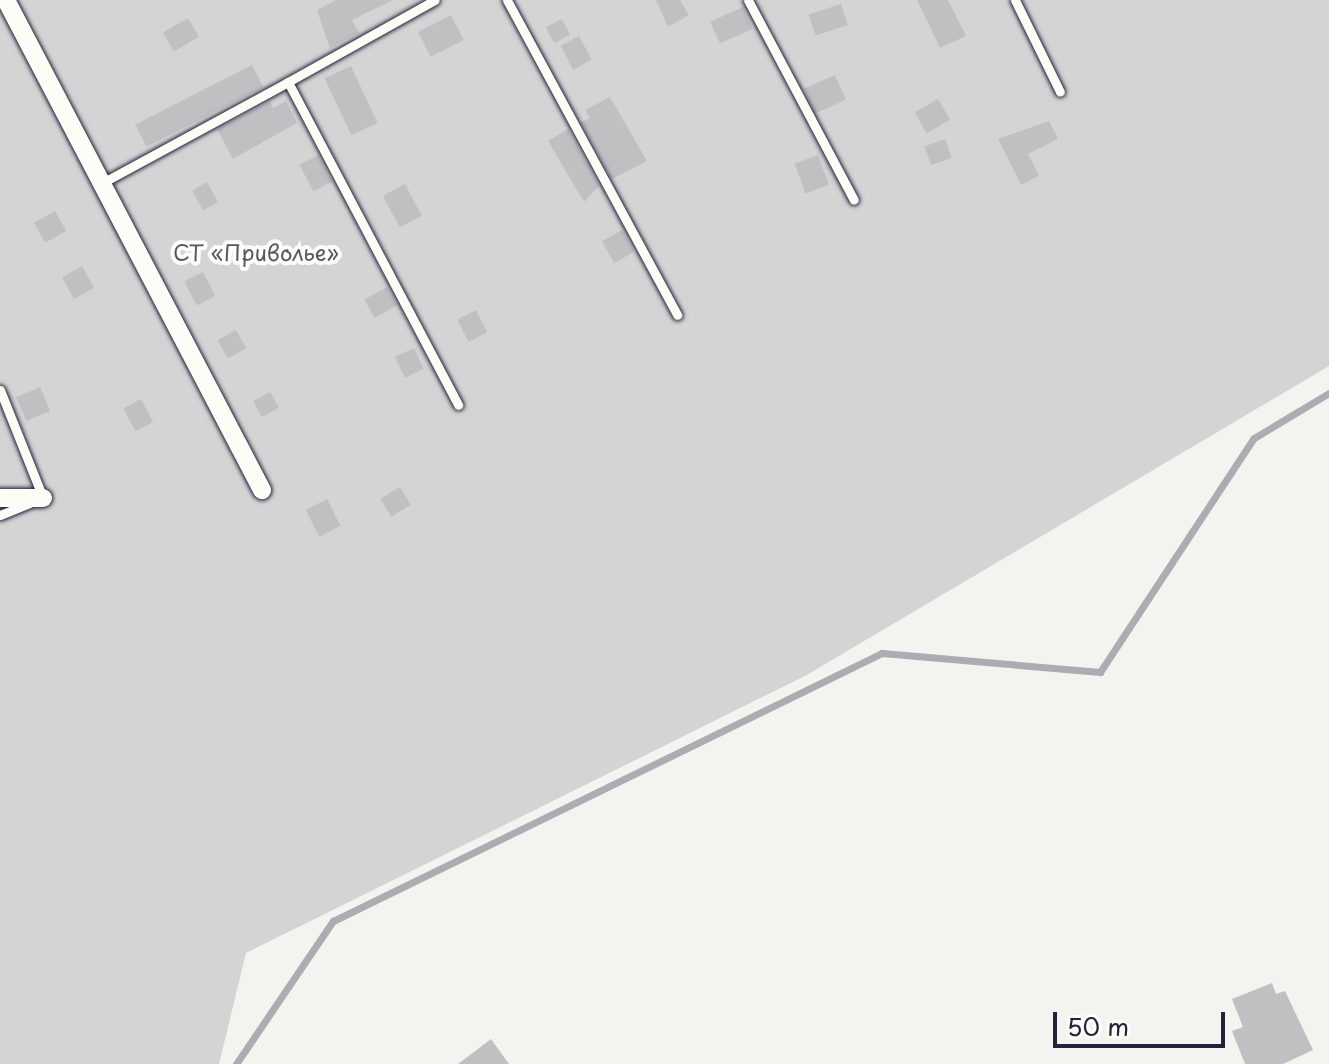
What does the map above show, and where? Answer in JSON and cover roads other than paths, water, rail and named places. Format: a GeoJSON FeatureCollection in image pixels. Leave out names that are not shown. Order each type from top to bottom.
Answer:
{"type":"FeatureCollection","features":[{"type":"Feature","properties":{"kind":"street"},"geometry":{"type":"LineString","coordinates":[[6,0],[262,490]]}},
{"type":"Feature","properties":{"kind":"street"},"geometry":{"type":"LineString","coordinates":[[0,498],[43,498]]}},
{"type":"Feature","properties":{"kind":"lane"},"geometry":{"type":"LineString","coordinates":[[101,184],[435,0]]}},
{"type":"Feature","properties":{"kind":"lane"},"geometry":{"type":"LineString","coordinates":[[507,0],[677,315]]}},
{"type":"Feature","properties":{"kind":"lane"},"geometry":{"type":"LineString","coordinates":[[748,0],[854,200]]}},
{"type":"Feature","properties":{"kind":"lane"},"geometry":{"type":"LineString","coordinates":[[1015,0],[1060,92]]}},
{"type":"Feature","properties":{"kind":"lane"},"geometry":{"type":"LineString","coordinates":[[288,82],[458,405]]}},
{"type":"Feature","properties":{"kind":"lane"},"geometry":{"type":"LineString","coordinates":[[0,390],[43,498],[0,515]]}},
{"type":"Feature","properties":{"kind":"waterway"},"geometry":{"type":"LineString","coordinates":[[236,1064],[333,921],[882,653],[1100,672],[1254,438],[1329,393]]}},
{"type":"Feature","properties":{"kind":"park label","name":"СТ «Приволье»"},"geometry":{"type":"Point","coordinates":[256,252]}}]}
